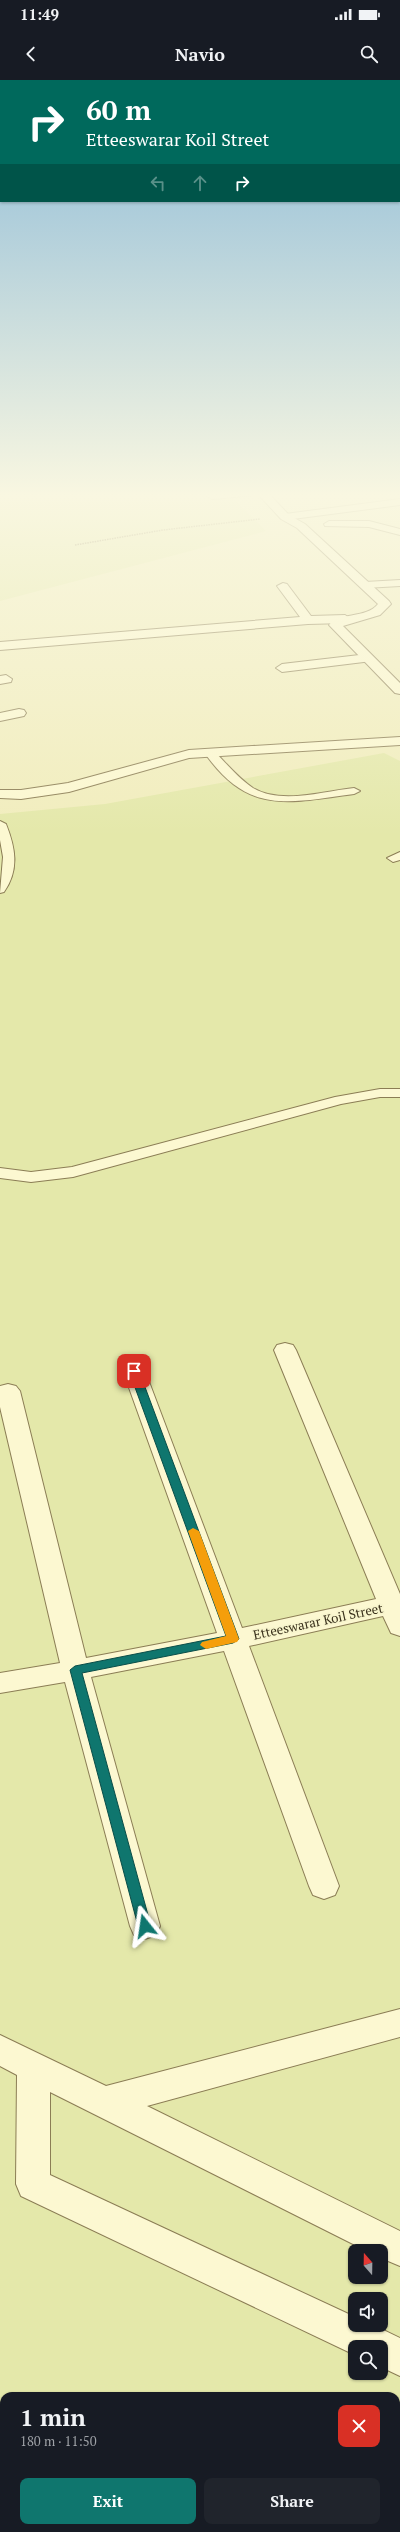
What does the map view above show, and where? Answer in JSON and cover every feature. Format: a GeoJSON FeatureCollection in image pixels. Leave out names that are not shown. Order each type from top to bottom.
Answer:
{"type":"FeatureCollection","features":[{"type":"Feature","properties":{"kind":"street"},"geometry":{"type":"LineString","coordinates":[[298,606],[308,620]]}},
{"type":"Feature","properties":{"kind":"street"},"geometry":{"type":"LineString","coordinates":[[0,646],[308,620],[345,619],[368,616],[381,610],[383,606]]}},
{"type":"Feature","properties":{"kind":"street"},"geometry":{"type":"LineString","coordinates":[[345,619],[335,625],[400,690]]}},
{"type":"Feature","properties":{"kind":"street"},"geometry":{"type":"LineString","coordinates":[[282,668],[368,658]]}},
{"type":"Feature","properties":{"kind":"street"},"geometry":{"type":"LineString","coordinates":[[0,717],[19,713]]}},
{"type":"Feature","properties":{"kind":"street"},"geometry":{"type":"LineString","coordinates":[[0,794],[22,795],[55,790],[157,761],[209,752],[400,741]]}},
{"type":"Feature","properties":{"kind":"street"},"geometry":{"type":"LineString","coordinates":[[285,1350],[397,1612]]}},
{"type":"Feature","properties":{"kind":"street"},"geometry":{"type":"LineString","coordinates":[[134,1371],[324,1886]]}},
{"type":"Feature","properties":{"kind":"street"},"geometry":{"type":"LineString","coordinates":[[8,1391],[75,1670],[145,1926]]}},
{"type":"Feature","properties":{"kind":"street","name":"Etteeswarar Koil Street"},"geometry":{"type":"LineString","coordinates":[[0,1683],[233,1639],[397,1612]]}},
{"type":"Feature","properties":{"kind":"street"},"geometry":{"type":"LineString","coordinates":[[105,2102],[400,2023]]}},
{"type":"Feature","properties":{"kind":"street"},"geometry":{"type":"LineString","coordinates":[[0,2050],[400,2249]]}},
{"type":"Feature","properties":{"kind":"street"},"geometry":{"type":"LineString","coordinates":[[34,2067],[33,2184],[400,2358]]}},
{"type":"Feature","properties":{"kind":"lane"},"geometry":{"type":"LineString","coordinates":[[209,752],[253,793],[266,797],[296,798],[354,791]]}},
{"type":"Feature","properties":{"kind":"lane"},"geometry":{"type":"LineString","coordinates":[[0,824],[9,844],[9,872],[0,889]]}},
{"type":"Feature","properties":{"kind":"lane"},"geometry":{"type":"LineString","coordinates":[[0,1173],[31,1177],[73,1172],[340,1100],[380,1093],[400,1092]]}},
{"type":"Feature","properties":{"kind":"green space"},"geometry":{"type":"Polygon","coordinates":[[[384,753],[400,761],[400,2392],[0,2392],[0,814],[105,804],[384,753]]]}},
{"type":"Feature","properties":{"kind":"slow traffic"},"geometry":{"type":"LineString","coordinates":[[193,1531],[233,1639],[206,1645]]}},
{"type":"Feature","properties":{"kind":"route"},"geometry":{"type":"LineString","coordinates":[[134,1371],[233,1639],[156,1656],[75,1670],[145,1926]]}}]}
